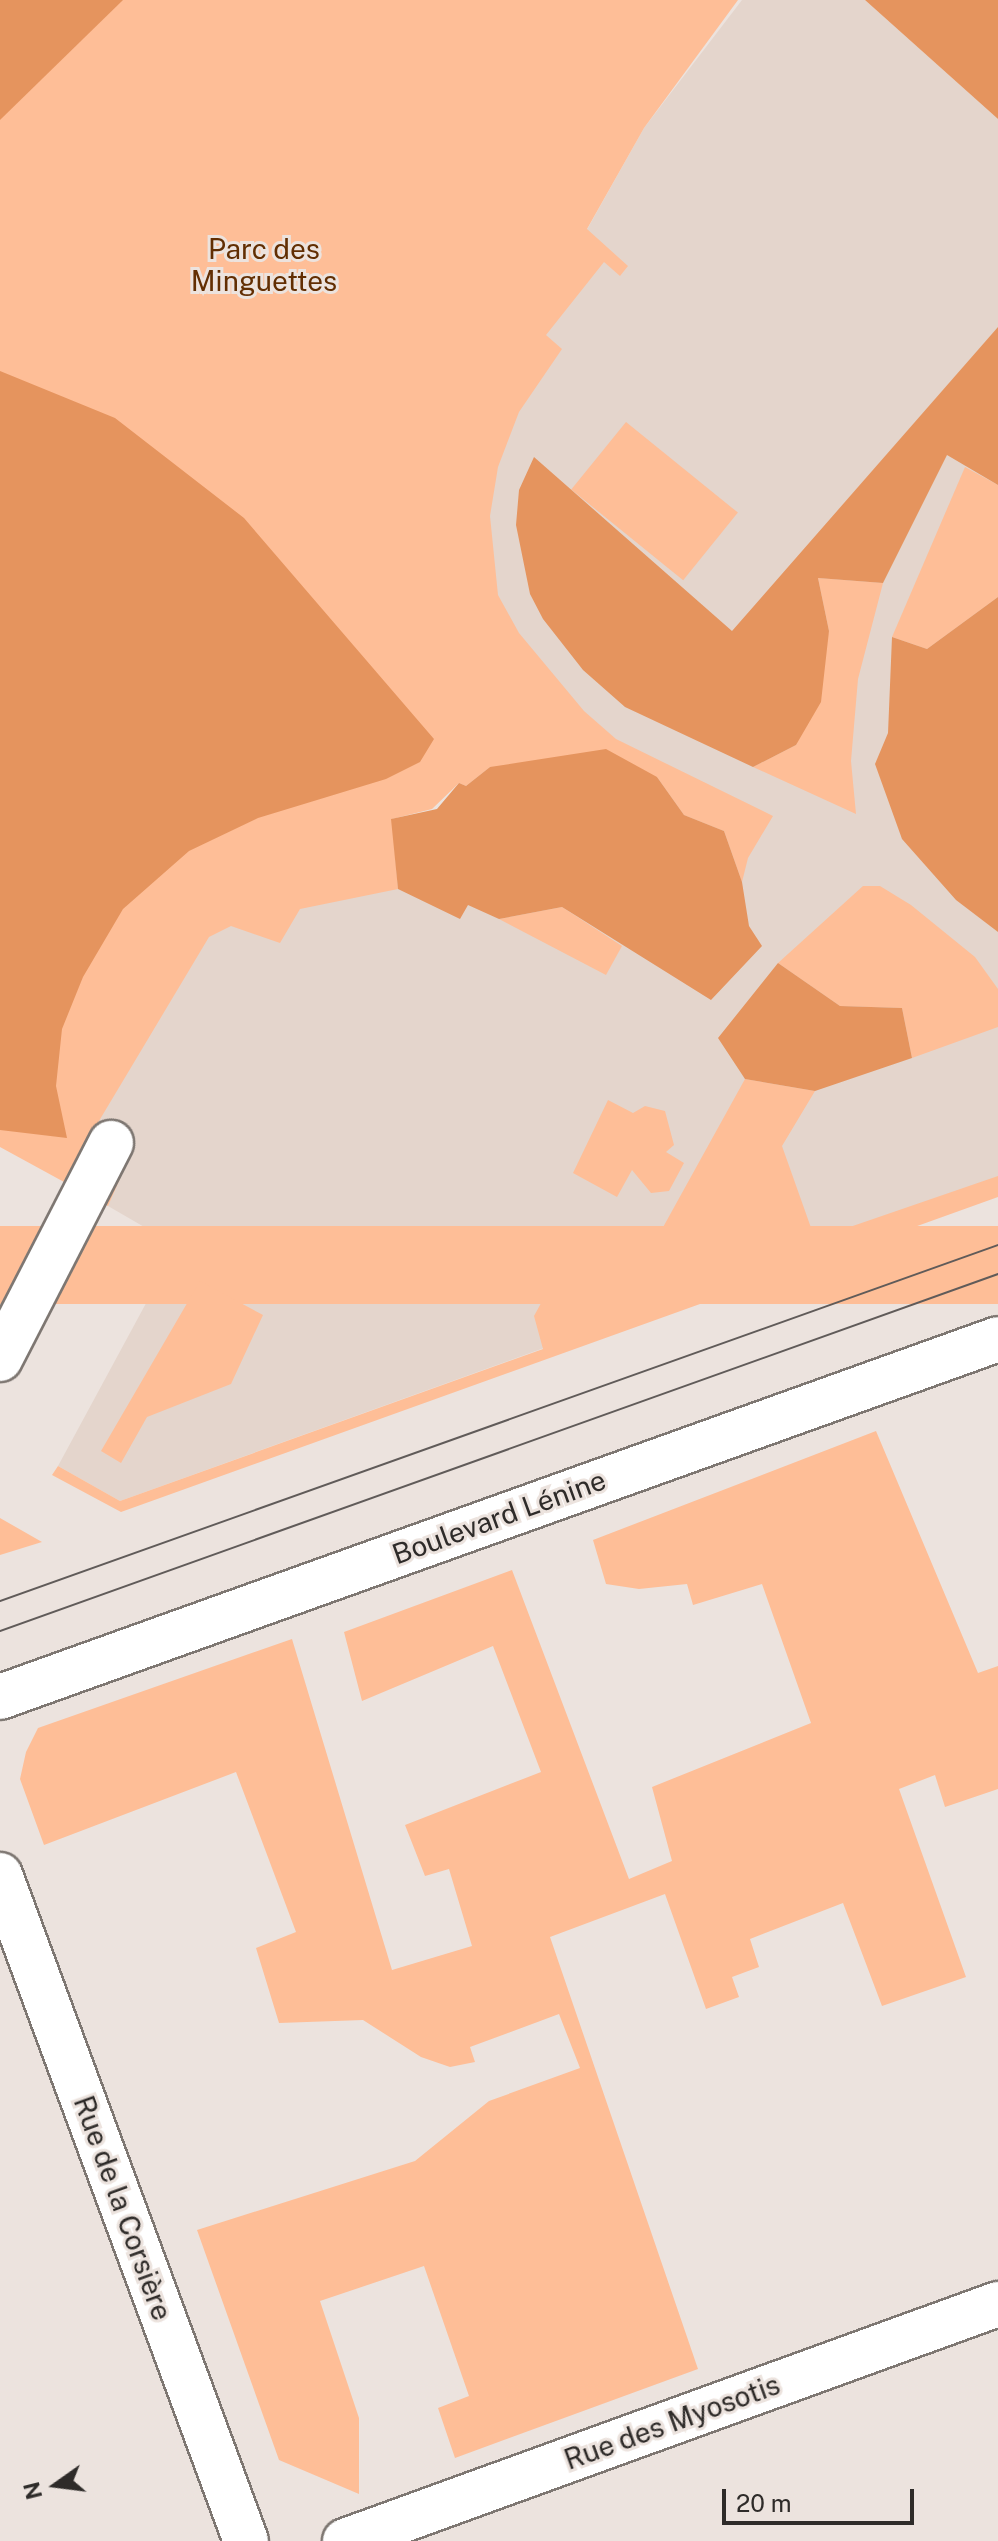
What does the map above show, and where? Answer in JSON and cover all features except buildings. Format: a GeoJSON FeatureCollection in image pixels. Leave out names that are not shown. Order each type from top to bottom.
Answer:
{"type":"FeatureCollection","features":[{"type":"Feature","properties":{"kind":"street"},"geometry":{"type":"LineString","coordinates":[[0,1359],[111,1143]]}},
{"type":"Feature","properties":{"kind":"street","name":"Boulevard Lénine"},"geometry":{"type":"LineString","coordinates":[[0,1697],[998,1339]]}},
{"type":"Feature","properties":{"kind":"street","name":"Rue de la Corsière"},"geometry":{"type":"LineString","coordinates":[[0,1875],[246,2541]]}},
{"type":"Feature","properties":{"kind":"street","name":"Rue des Myosotis"},"geometry":{"type":"LineString","coordinates":[[345,2541],[998,2304]]}},
{"type":"Feature","properties":{"kind":"shaded area"},"geometry":{"type":"Polygon","coordinates":[[[0,0],[123,0],[0,120],[0,0]]]}},
{"type":"Feature","properties":{"kind":"shaded area"},"geometry":{"type":"Polygon","coordinates":[[[742,0],[865,0],[998,119],[998,1184],[120,1501],[58,1466],[177,1246],[108,1206],[129,1156],[77,1123],[116,972],[437,809],[459,783],[489,404],[644,128],[742,0]]]}},
{"type":"Feature","properties":{"kind":"shaded area"},"geometry":{"type":"Polygon","coordinates":[[[865,0],[998,0],[998,119],[865,0]]]}},
{"type":"Feature","properties":{"kind":"shaded area"},"geometry":{"type":"Polygon","coordinates":[[[998,327],[998,485],[947,455],[883,583],[818,578],[829,631],[821,702],[796,745],[753,767],[625,707],[583,670],[543,619],[530,594],[516,525],[519,490],[534,457],[732,631],[998,327]]]}},
{"type":"Feature","properties":{"kind":"shaded area"},"geometry":{"type":"Polygon","coordinates":[[[0,371],[115,418],[244,518],[434,739],[420,762],[386,779],[258,818],[189,851],[123,909],[83,977],[62,1029],[56,1086],[67,1138],[0,1130],[0,371]]]}},
{"type":"Feature","properties":{"kind":"shaded area"},"geometry":{"type":"Polygon","coordinates":[[[998,597],[998,932],[956,900],[902,839],[875,764],[888,733],[892,637],[927,649],[998,597]]]}},
{"type":"Feature","properties":{"kind":"shaded area"},"geometry":{"type":"Polygon","coordinates":[[[606,749],[657,777],[684,815],[724,831],[742,882],[749,926],[762,946],[711,1000],[562,907],[499,919],[468,905],[460,919],[398,889],[391,819],[437,809],[459,783],[466,786],[490,767],[606,749]]]}},
{"type":"Feature","properties":{"kind":"shaded area"},"geometry":{"type":"Polygon","coordinates":[[[778,963],[840,1006],[902,1008],[912,1058],[815,1091],[745,1079],[718,1038],[778,963]]]}},
{"type":"Feature","properties":{"kind":"green space","name":"Parc des Minguettes"},"geometry":{"type":"Polygon","coordinates":[[[0,0],[738,0],[644,128],[587,229],[628,266],[620,276],[604,262],[546,335],[562,349],[519,412],[498,467],[490,516],[498,595],[519,633],[584,711],[616,739],[773,816],[748,858],[742,882],[724,831],[684,815],[657,777],[490,767],[466,786],[459,783],[432,809],[392,819],[398,889],[300,909],[280,943],[231,926],[209,937],[93,1131],[130,1156],[108,1206],[0,1147],[0,0]]]}},
{"type":"Feature","properties":{"kind":"green space"},"geometry":{"type":"Polygon","coordinates":[[[626,422],[738,513],[683,580],[571,490],[626,422]]]}},
{"type":"Feature","properties":{"kind":"green space"},"geometry":{"type":"Polygon","coordinates":[[[965,467],[998,485],[998,597],[927,649],[892,637],[965,467]]]}},
{"type":"Feature","properties":{"kind":"green space"},"geometry":{"type":"Polygon","coordinates":[[[818,578],[883,583],[858,679],[851,761],[856,814],[753,767],[796,745],[829,631],[818,578]]]}},
{"type":"Feature","properties":{"kind":"green space"},"geometry":{"type":"Polygon","coordinates":[[[863,886],[880,886],[911,905],[975,957],[998,989],[998,1027],[912,1058],[902,1008],[840,1006],[778,963],[863,886]]]}},
{"type":"Feature","properties":{"kind":"green space"},"geometry":{"type":"Polygon","coordinates":[[[562,907],[622,946],[606,975],[499,919],[562,907]]]}},
{"type":"Feature","properties":{"kind":"green space"},"geometry":{"type":"Polygon","coordinates":[[[745,1079],[815,1091],[782,1146],[815,1239],[998,1176],[998,1197],[121,1512],[52,1475],[58,1466],[120,1501],[543,1349],[534,1316],[581,1230],[646,1258],[745,1079]]]}},
{"type":"Feature","properties":{"kind":"green space"},"geometry":{"type":"Polygon","coordinates":[[[608,1100],[633,1113],[645,1106],[665,1111],[674,1145],[666,1152],[684,1163],[669,1191],[651,1193],[632,1170],[617,1197],[573,1173],[608,1100]]]}},
{"type":"Feature","properties":{"kind":"green space"},"geometry":{"type":"Polygon","coordinates":[[[0,1226],[998,1226],[998,1304],[0,1304],[0,1226]]]}},
{"type":"Feature","properties":{"kind":"green space"},"geometry":{"type":"Polygon","coordinates":[[[200,1281],[263,1315],[231,1384],[147,1417],[121,1463],[101,1451],[200,1281]]]}},
{"type":"Feature","properties":{"kind":"green space"},"geometry":{"type":"Polygon","coordinates":[[[876,1431],[978,1673],[998,1666],[998,1789],[945,1807],[935,1775],[899,1789],[966,1977],[882,2006],[843,1903],[750,1939],[759,1967],[732,1977],[739,1997],[706,2009],[665,1894],[550,1937],[698,2369],[455,2458],[438,2408],[469,2396],[424,2266],[320,2301],[359,2418],[359,2494],[279,2460],[197,2230],[415,2161],[489,2101],[580,2068],[559,2014],[470,2047],[475,2062],[450,2067],[421,2057],[363,2020],[279,2023],[256,1948],[296,1932],[236,1772],[44,1845],[20,1779],[26,1752],[38,1728],[292,1639],[392,1970],[472,1946],[449,1869],[425,1876],[405,1825],[541,1772],[493,1646],[362,1701],[344,1632],[512,1570],[629,1879],[672,1861],[652,1787],[811,1723],[762,1584],[693,1605],[687,1584],[639,1589],[606,1584],[593,1540],[876,1431]]]}},
{"type":"Feature","properties":{"kind":"green space"},"geometry":{"type":"Polygon","coordinates":[[[0,1518],[42,1542],[0,1555],[0,1518]]]}},
{"type":"Feature","properties":{"kind":"tram line"},"geometry":{"type":"LineString","coordinates":[[0,1601],[998,1245]]}},
{"type":"Feature","properties":{"kind":"tram line"},"geometry":{"type":"LineString","coordinates":[[0,1631],[998,1274]]}}]}
